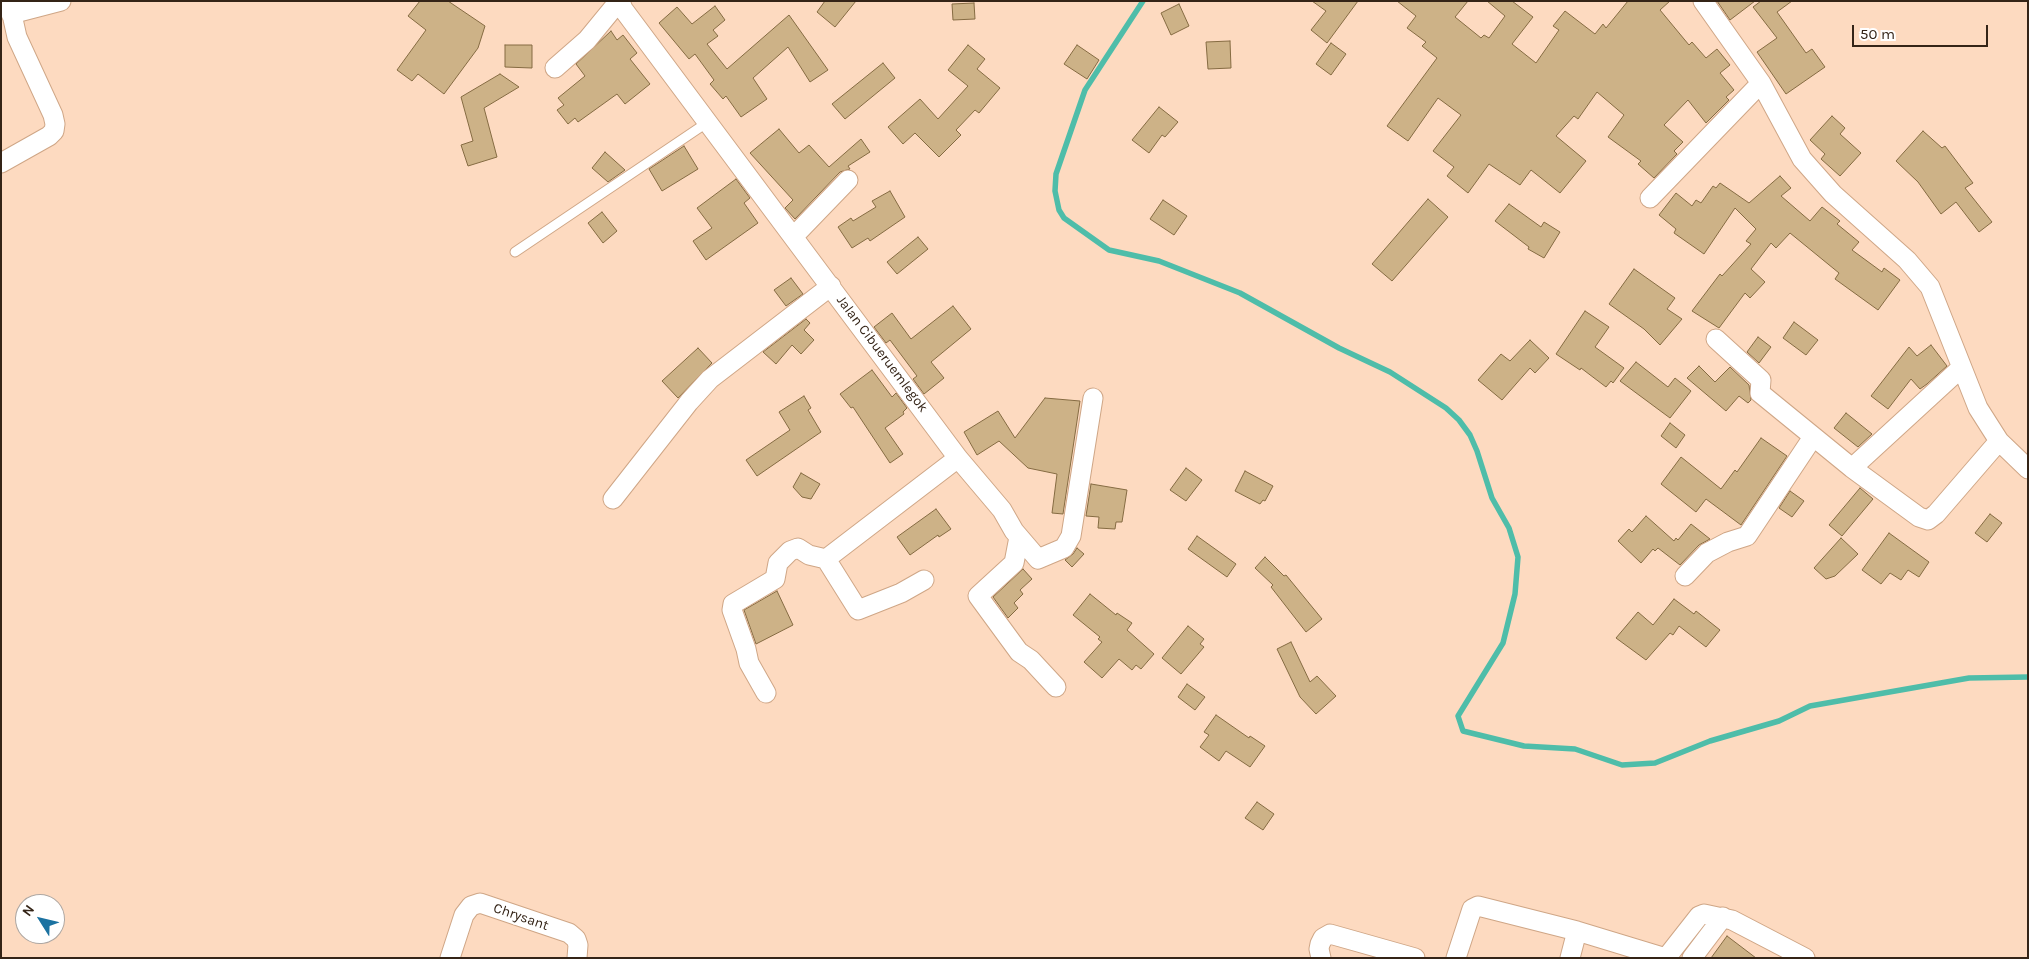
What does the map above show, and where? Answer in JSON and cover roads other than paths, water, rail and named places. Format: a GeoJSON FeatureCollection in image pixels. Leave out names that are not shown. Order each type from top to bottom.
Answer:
{"type":"FeatureCollection","features":[{"type":"Feature","properties":{"kind":"street"},"geometry":{"type":"LineString","coordinates":[[1,163],[49,136],[54,131],[55,124],[53,115],[17,37],[10,8],[61,1]]}},
{"type":"Feature","properties":{"kind":"street"},"geometry":{"type":"LineString","coordinates":[[555,68],[587,40],[619,1]]}},
{"type":"Feature","properties":{"kind":"street","name":"Jalan Cibueruemlegok"},"geometry":{"type":"LineString","coordinates":[[619,1],[958,458],[1002,510],[1019,537],[1038,559],[1064,548],[1071,536],[1093,398]]}},
{"type":"Feature","properties":{"kind":"street"},"geometry":{"type":"LineString","coordinates":[[1703,1],[1761,83],[1802,159],[1833,194],[1907,260],[1930,287],[1978,408],[1999,441],[2028,469]]}},
{"type":"Feature","properties":{"kind":"street"},"geometry":{"type":"LineString","coordinates":[[1650,198],[1761,83]]}},
{"type":"Feature","properties":{"kind":"street"},"geometry":{"type":"LineString","coordinates":[[794,236],[848,180]]}},
{"type":"Feature","properties":{"kind":"street"},"geometry":{"type":"LineString","coordinates":[[613,499],[689,402],[710,379],[831,286]]}},
{"type":"Feature","properties":{"kind":"street"},"geometry":{"type":"LineString","coordinates":[[1716,339],[1761,380],[1760,394],[1852,468],[1919,517],[1928,520],[1936,514],[1999,441]]}},
{"type":"Feature","properties":{"kind":"street"},"geometry":{"type":"LineString","coordinates":[[1852,468],[1961,368]]}},
{"type":"Feature","properties":{"kind":"street"},"geometry":{"type":"LineString","coordinates":[[1684,576],[1707,553],[1728,542],[1747,536],[1813,437]]}},
{"type":"Feature","properties":{"kind":"street"},"geometry":{"type":"LineString","coordinates":[[826,559],[958,458]]}},
{"type":"Feature","properties":{"kind":"street"},"geometry":{"type":"LineString","coordinates":[[1019,537],[1014,563],[978,596],[1018,652],[1031,660],[1056,686]]}},
{"type":"Feature","properties":{"kind":"street"},"geometry":{"type":"LineString","coordinates":[[766,693],[749,663],[732,606],[775,579],[778,563],[790,551],[798,548],[809,555],[826,559],[858,610],[901,593],[924,580]]}},
{"type":"Feature","properties":{"kind":"street","name":"Chrysant"},"geometry":{"type":"LineString","coordinates":[[450,958],[464,915],[471,906],[480,903],[569,933],[576,938],[578,945],[577,958]]}},
{"type":"Feature","properties":{"kind":"street"},"geometry":{"type":"LineString","coordinates":[[1456,958],[1472,909],[1478,906],[1577,931],[1666,958],[1701,914],[1732,920],[1804,958]]}},
{"type":"Feature","properties":{"kind":"street"},"geometry":{"type":"LineString","coordinates":[[1692,958],[1723,918]]}},
{"type":"Feature","properties":{"kind":"street"},"geometry":{"type":"LineString","coordinates":[[1570,958],[1577,931]]}},
{"type":"Feature","properties":{"kind":"street"},"geometry":{"type":"LineString","coordinates":[[1321,958],[1318,949],[1327,935],[1330,934],[1415,958]]}},
{"type":"Feature","properties":{"kind":"lane"},"geometry":{"type":"LineString","coordinates":[[515,252],[708,122]]}},
{"type":"Feature","properties":{"kind":"waterway"},"geometry":{"type":"LineString","coordinates":[[1143,1],[1085,90],[1056,174],[1055,191],[1059,210],[1064,218],[1109,250],[1159,261],[1240,293],[1339,348],[1390,372],[1446,408],[1459,420],[1470,435],[1477,451],[1492,498],[1509,528],[1518,557],[1515,594],[1503,643],[1458,716],[1463,731],[1524,746],[1575,749],[1622,765],[1655,763],[1710,741],[1779,721],[1810,706],[1969,678],[2028,677]]}}]}
